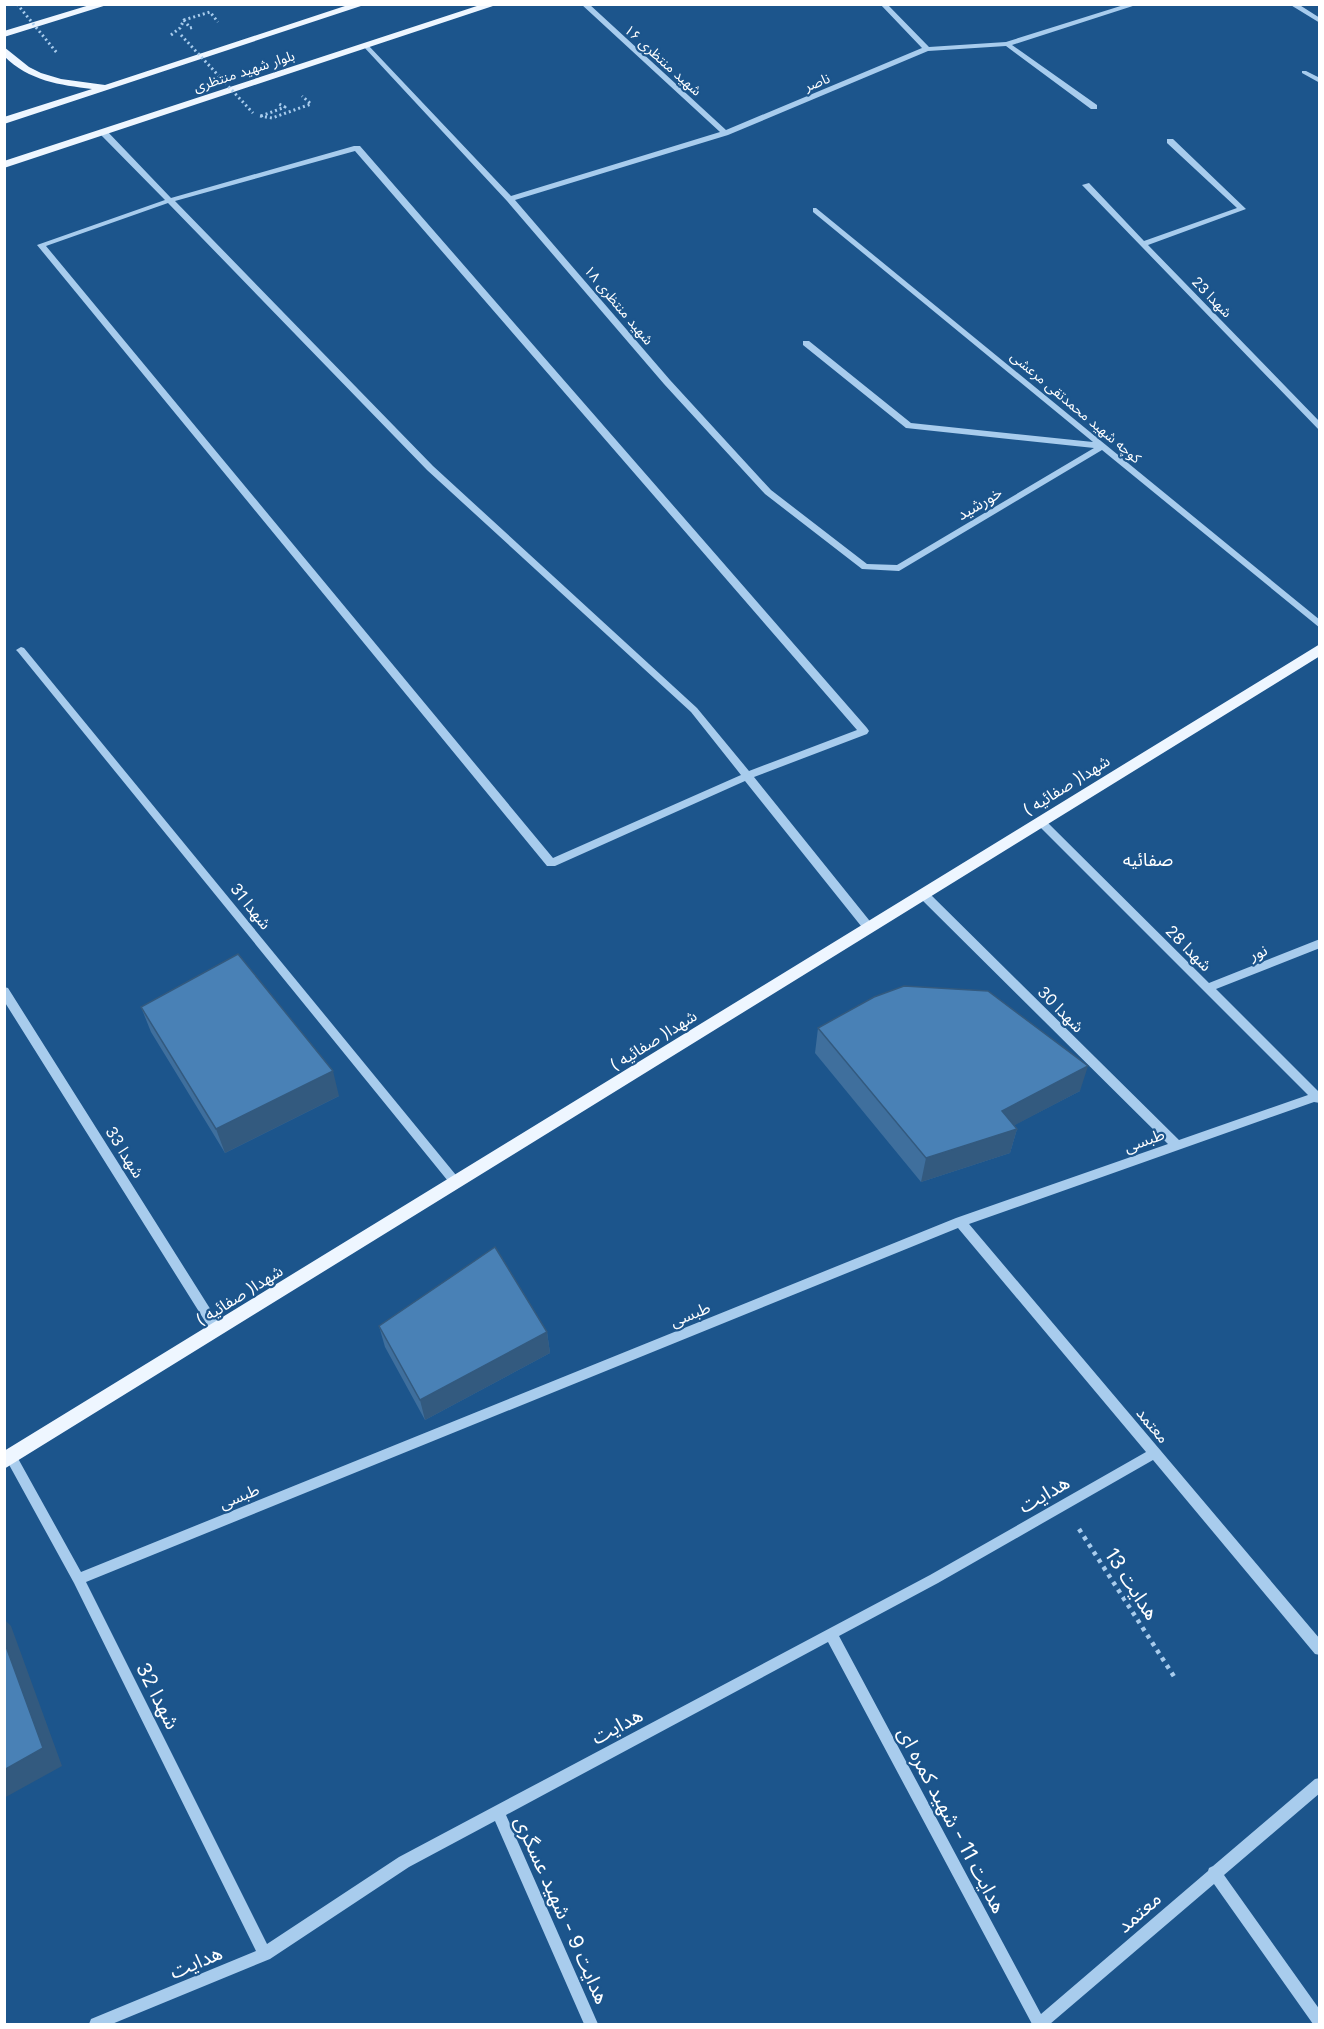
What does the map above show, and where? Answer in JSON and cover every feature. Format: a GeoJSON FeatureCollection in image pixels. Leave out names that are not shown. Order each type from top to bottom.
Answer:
{"type":"FeatureCollection","features":[{"type":"Feature","properties":{"kind":"main road"},"geometry":{"type":"LineString","coordinates":[[4,34],[105,4]]}},
{"type":"Feature","properties":{"kind":"main road","name":"بلوار شهید منتظری"},"geometry":{"type":"LineString","coordinates":[[4,121],[362,4]]}},
{"type":"Feature","properties":{"kind":"main road","name":"بلوار شهید منتظری"},"geometry":{"type":"LineString","coordinates":[[4,165],[494,4]]}},
{"type":"Feature","properties":{"kind":"main road"},"geometry":{"type":"LineString","coordinates":[[4,50],[17,65],[51,81],[109,88]]}},
{"type":"Feature","properties":{"kind":"main road","name":"شهدا( صفائیه )"},"geometry":{"type":"LineString","coordinates":[[8,1459],[1320,649]]}},
{"type":"Feature","properties":{"kind":"street","name":"شهید منتظری ۱۶"},"geometry":{"type":"LineString","coordinates":[[584,4],[725,133]]}},
{"type":"Feature","properties":{"kind":"street"},"geometry":{"type":"LineString","coordinates":[[883,4],[927,49]]}},
{"type":"Feature","properties":{"kind":"street","name":"ناصر"},"geometry":{"type":"LineString","coordinates":[[510,198],[725,133],[927,49],[1007,44],[1136,4]]}},
{"type":"Feature","properties":{"kind":"street"},"geometry":{"type":"LineString","coordinates":[[1292,4],[1320,21]]}},
{"type":"Feature","properties":{"kind":"street"},"geometry":{"type":"LineString","coordinates":[[1007,44],[1094,107]]}},
{"type":"Feature","properties":{"kind":"street","name":"شهید منتظری ۱۸"},"geometry":{"type":"LineString","coordinates":[[366,46],[510,198],[667,382],[768,492],[865,567]]}},
{"type":"Feature","properties":{"kind":"street"},"geometry":{"type":"LineString","coordinates":[[1304,72],[1320,81]]}},
{"type":"Feature","properties":{"kind":"street"},"geometry":{"type":"LineString","coordinates":[[103,132],[430,468],[694,710],[870,928]]}},
{"type":"Feature","properties":{"kind":"street"},"geometry":{"type":"LineString","coordinates":[[1142,244],[1242,209],[1170,141]]}},
{"type":"Feature","properties":{"kind":"street"},"geometry":{"type":"LineString","coordinates":[[357,148],[864,731],[747,776],[551,863],[41,245],[168,201],[357,148]]}},
{"type":"Feature","properties":{"kind":"street","name":"شهدا 23"},"geometry":{"type":"LineString","coordinates":[[1086,184],[1320,428]]}},
{"type":"Feature","properties":{"kind":"street","name":"کوچه شهید محمدتقی مرعشی"},"geometry":{"type":"LineString","coordinates":[[816,210],[1320,625]]}},
{"type":"Feature","properties":{"kind":"street"},"geometry":{"type":"LineString","coordinates":[[806,343],[909,426],[1103,446]]}},
{"type":"Feature","properties":{"kind":"street","name":"خورشید"},"geometry":{"type":"LineString","coordinates":[[865,567],[898,568],[1103,446]]}},
{"type":"Feature","properties":{"kind":"street","name":"شهدا 31"},"geometry":{"type":"LineString","coordinates":[[21,650],[456,1183]]}},
{"type":"Feature","properties":{"kind":"street","name":"شهدا 28"},"geometry":{"type":"LineString","coordinates":[[1041,822],[1318,1097]]}},
{"type":"Feature","properties":{"kind":"street","name":"شهدا 30"},"geometry":{"type":"LineString","coordinates":[[923,894],[1178,1146]]}},
{"type":"Feature","properties":{"kind":"street","name":"نور"},"geometry":{"type":"LineString","coordinates":[[1208,988],[1320,943]]}},
{"type":"Feature","properties":{"kind":"street","name":"شهدا 33"},"geometry":{"type":"LineString","coordinates":[[4,990],[217,1330]]}},
{"type":"Feature","properties":{"kind":"street","name":"طبسی"},"geometry":{"type":"LineString","coordinates":[[78,1579],[960,1222],[1318,1097]]}},
{"type":"Feature","properties":{"kind":"street","name":"معتمد"},"geometry":{"type":"LineString","coordinates":[[960,1222],[1320,1648]]}},
{"type":"Feature","properties":{"kind":"street","name":"هدایت"},"geometry":{"type":"LineString","coordinates":[[96,2025],[265,1954],[404,1862],[831,1634],[1154,1454]]}},
{"type":"Feature","properties":{"kind":"street","name":"شهدا 32"},"geometry":{"type":"LineString","coordinates":[[8,1459],[78,1579],[265,1954]]}},
{"type":"Feature","properties":{"kind":"street","name":"هدایت 11 - شهید کمره ای"},"geometry":{"type":"LineString","coordinates":[[831,1634],[1040,2025]]}},
{"type":"Feature","properties":{"kind":"street","name":"معتمد"},"geometry":{"type":"LineString","coordinates":[[1040,2025],[1320,1784]]}},
{"type":"Feature","properties":{"kind":"street","name":"هدایت 9 - شهید عسگری"},"geometry":{"type":"LineString","coordinates":[[498,1812],[591,2025]]}},
{"type":"Feature","properties":{"kind":"street"},"geometry":{"type":"LineString","coordinates":[[1214,1873],[1320,2023]]}},
{"type":"Feature","properties":{"kind":"path"},"geometry":{"type":"LineString","coordinates":[[16,4],[57,53]]}},
{"type":"Feature","properties":{"kind":"path"},"geometry":{"type":"LineString","coordinates":[[184,20],[190,28]]}},
{"type":"Feature","properties":{"kind":"path"},"geometry":{"type":"LineString","coordinates":[[181,35],[253,113],[262,110]]}},
{"type":"Feature","properties":{"kind":"path"},"geometry":{"type":"LineString","coordinates":[[260,116],[285,107],[281,103],[272,106]]}},
{"type":"Feature","properties":{"kind":"path","name":"هدایت 13"},"geometry":{"type":"LineString","coordinates":[[1064,1505],[1175,1678]]}},
{"type":"Feature","properties":{"kind":"building"},"geometry":{"type":"Polygon","coordinates":[[[238,954],[333,1071],[216,1129],[141,1007],[238,954]]]}},
{"type":"Feature","properties":{"kind":"building"},"geometry":{"type":"Polygon","coordinates":[[[904,986],[988,991],[1088,1066],[1002,1111],[1017,1129],[926,1158],[818,1028],[874,997],[904,986]]]}},
{"type":"Feature","properties":{"kind":"building"},"geometry":{"type":"Polygon","coordinates":[[[495,1247],[547,1332],[420,1400],[379,1326],[495,1247]]]}},
{"type":"Feature","properties":{"kind":"building"},"geometry":{"type":"Polygon","coordinates":[[[4,1641],[43,1748],[4,1770],[4,1641]]]}},
{"type":"Feature","properties":{"kind":"district","name":"صفائیه"},"geometry":{"type":"Point","coordinates":[1148,860]}}]}
